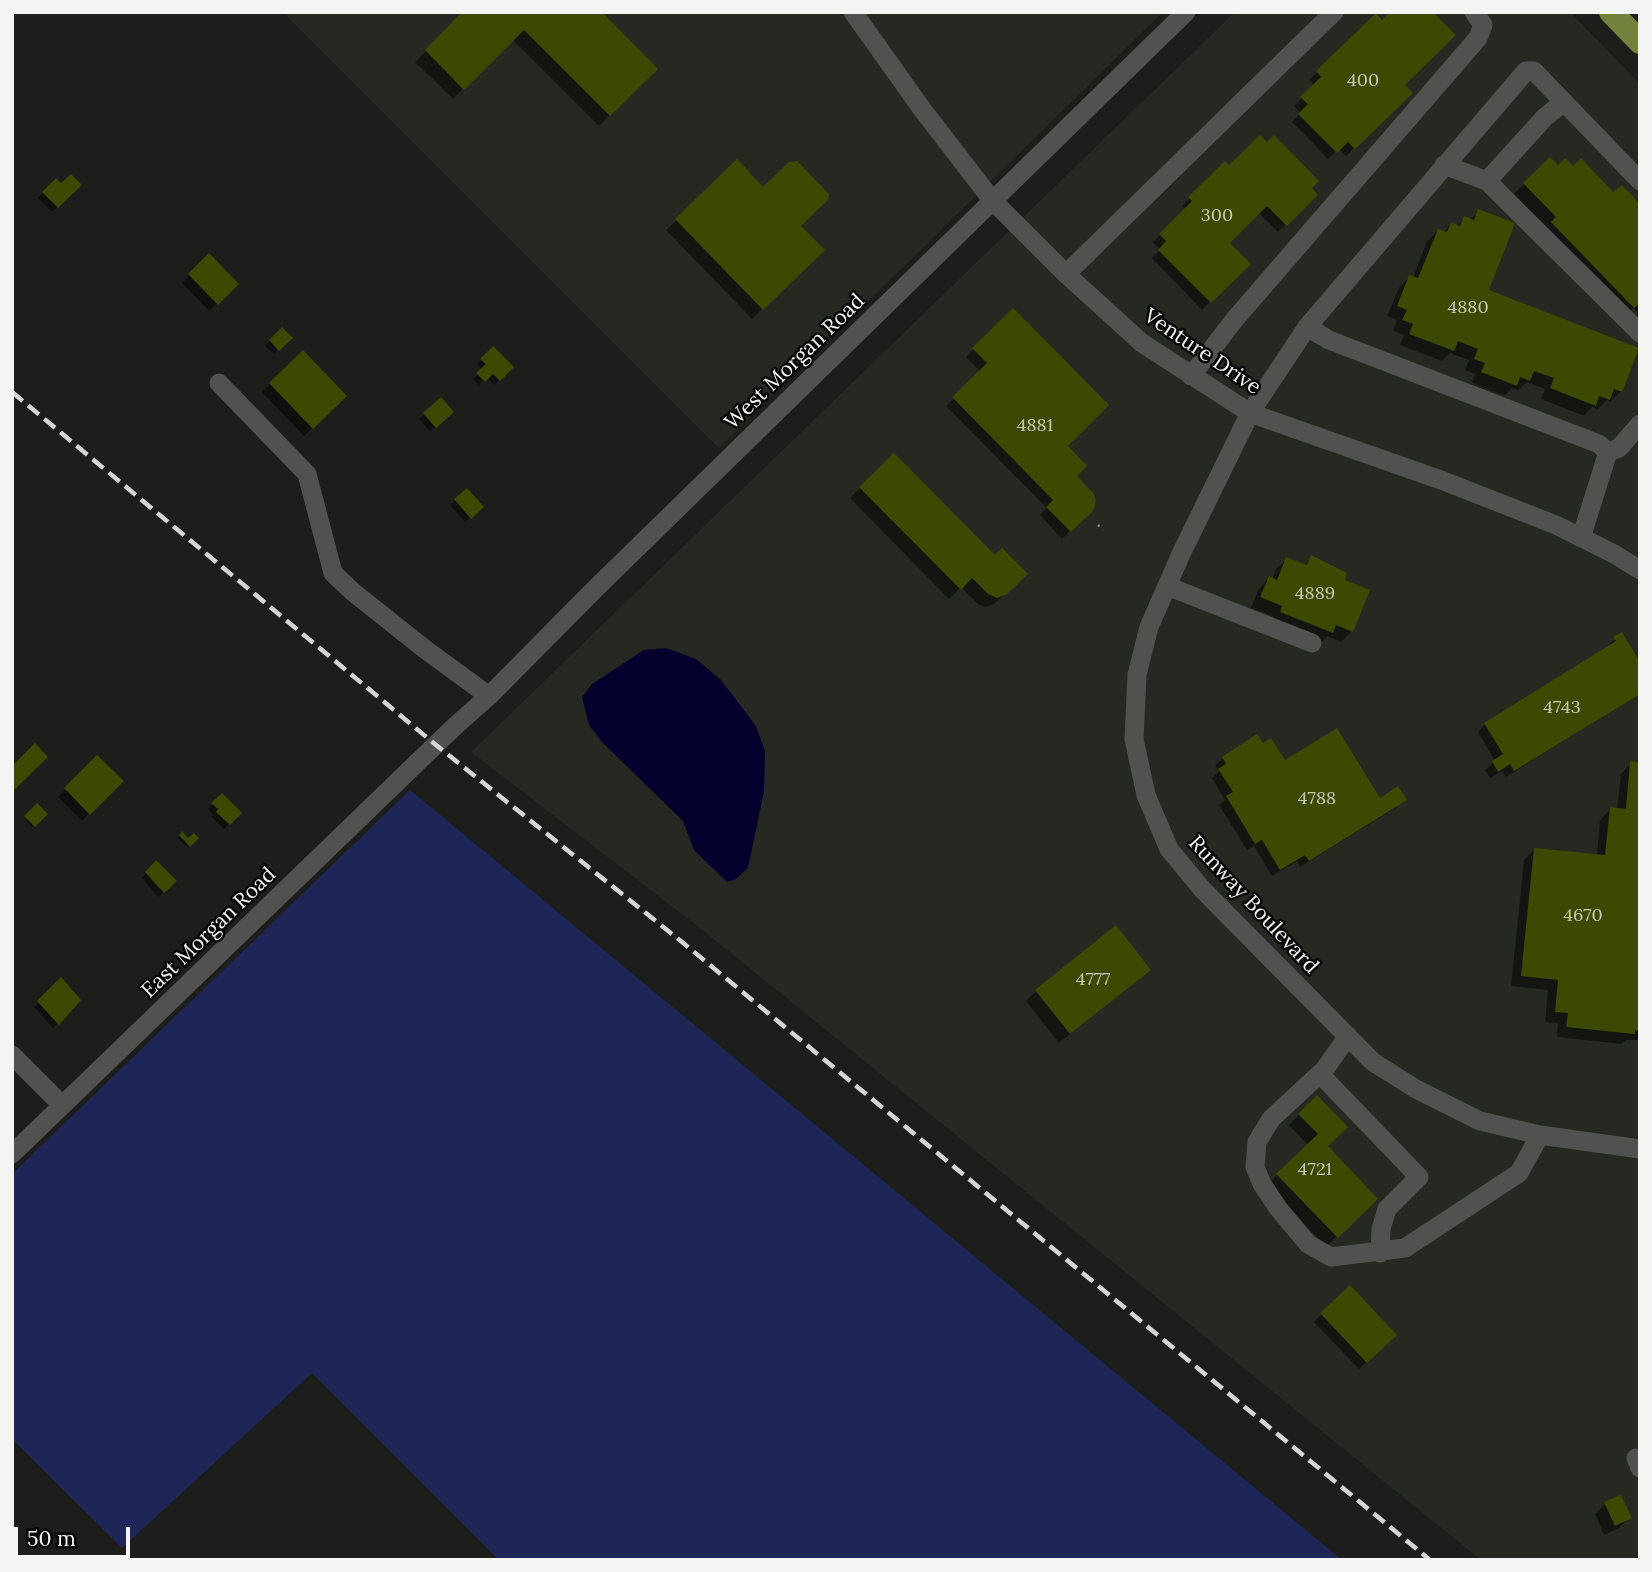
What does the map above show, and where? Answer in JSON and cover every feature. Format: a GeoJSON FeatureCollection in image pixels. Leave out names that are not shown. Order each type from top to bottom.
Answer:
{"type":"FeatureCollection","features":[{"type":"Feature","properties":{"kind":"main road"},"geometry":{"type":"LineString","coordinates":[[1611,12],[1640,42]]}},
{"type":"Feature","properties":{"kind":"street","name":"Venture Drive"},"geometry":{"type":"LineString","coordinates":[[853,12],[922,109],[992,200],[1066,274],[1142,343],[1250,413],[1441,480],[1556,525],[1640,570]]}},
{"type":"Feature","properties":{"kind":"street","name":"West Morgan Road"},"geometry":{"type":"LineString","coordinates":[[436,745],[1186,12]]}},
{"type":"Feature","properties":{"kind":"street"},"geometry":{"type":"LineString","coordinates":[[1191,376],[1235,319],[1478,38],[1483,25],[1474,12]]}},
{"type":"Feature","properties":{"kind":"street"},"geometry":{"type":"LineString","coordinates":[[1066,274],[1327,15]]}},
{"type":"Feature","properties":{"kind":"street","name":"Runway Boulevard"},"geometry":{"type":"LineString","coordinates":[[1564,102],[1534,71],[1526,71],[1307,327],[1250,413],[1149,627],[1137,675],[1134,739],[1146,795],[1169,849],[1193,879],[1373,1062],[1416,1089],[1480,1121],[1540,1135],[1640,1149]]}},
{"type":"Feature","properties":{"kind":"street"},"geometry":{"type":"LineString","coordinates":[[1487,181],[1545,117],[1564,102],[1640,181]]}},
{"type":"Feature","properties":{"kind":"street"},"geometry":{"type":"LineString","coordinates":[[1444,165],[1487,181],[1640,333]]}},
{"type":"Feature","properties":{"kind":"street"},"geometry":{"type":"LineString","coordinates":[[1307,327],[1338,344],[1599,444],[1608,452]]}},
{"type":"Feature","properties":{"kind":"street"},"geometry":{"type":"LineString","coordinates":[[219,383],[307,474],[333,573],[352,592],[489,696]]}},
{"type":"Feature","properties":{"kind":"street"},"geometry":{"type":"LineString","coordinates":[[1608,452],[1619,448],[1640,424]]}},
{"type":"Feature","properties":{"kind":"street"},"geometry":{"type":"LineString","coordinates":[[1581,538],[1608,452]]}},
{"type":"Feature","properties":{"kind":"street"},"geometry":{"type":"LineString","coordinates":[[1167,586],[1312,643]]}},
{"type":"Feature","properties":{"kind":"street","name":"East Morgan Road"},"geometry":{"type":"LineString","coordinates":[[12,1154],[436,745]]}},
{"type":"Feature","properties":{"kind":"street"},"geometry":{"type":"LineString","coordinates":[[1348,1036],[1320,1074],[1271,1119],[1257,1142],[1255,1167],[1262,1184],[1278,1208],[1308,1244],[1331,1257],[1405,1248],[1519,1173],[1540,1135]]}},
{"type":"Feature","properties":{"kind":"street"},"geometry":{"type":"LineString","coordinates":[[12,1055],[62,1105]]}},
{"type":"Feature","properties":{"kind":"street"},"geometry":{"type":"LineString","coordinates":[[1320,1074],[1419,1177],[1387,1209],[1381,1229],[1380,1253]]}},
{"type":"Feature","properties":{"kind":"path"},"geometry":{"type":"LineString","coordinates":[[1098,525],[1103,530]]}},
{"type":"Feature","properties":{"kind":"shaded area"},"geometry":{"type":"Polygon","coordinates":[[[283,12],[1163,12],[719,448],[283,12]]]}},
{"type":"Feature","properties":{"kind":"shaded area"},"geometry":{"type":"Polygon","coordinates":[[[1235,12],[1570,12],[1640,84],[1640,1560],[1481,1560],[700,928],[471,752],[1235,12]]]}},
{"type":"Feature","properties":{"kind":"shaded area"},"geometry":{"type":"Polygon","coordinates":[[[666,648],[696,659],[721,680],[756,726],[765,751],[764,791],[748,868],[736,879],[727,882],[694,850],[683,821],[602,742],[589,725],[582,697],[592,684],[644,650],[666,648]]]}},
{"type":"Feature","properties":{"kind":"shaded area"},"geometry":{"type":"Polygon","coordinates":[[[410,790],[1342,1560],[499,1560],[312,1373],[122,1548],[12,1439],[12,1174],[410,790]]]}},
{"type":"Feature","properties":{"kind":"building"},"geometry":{"type":"Polygon","coordinates":[[[462,12],[602,12],[658,69],[610,116],[524,30],[464,90],[425,50],[462,12]]]}},
{"type":"Feature","properties":{"kind":"building"},"geometry":{"type":"Polygon","coordinates":[[[1389,12],[1433,12],[1456,35],[1405,85],[1413,93],[1355,149],[1348,142],[1337,153],[1298,114],[1308,104],[1300,97],[1321,77],[1316,71],[1376,13],[1382,20],[1389,12]]]}},
{"type":"Feature","properties":{"kind":"building"},"geometry":{"type":"Polygon","coordinates":[[[1260,135],[1267,142],[1274,135],[1319,181],[1312,188],[1318,195],[1287,226],[1267,206],[1230,243],[1251,264],[1211,303],[1158,250],[1166,241],[1159,234],[1192,201],[1188,197],[1225,161],[1229,165],[1260,135]]]}},
{"type":"Feature","properties":{"kind":"building"},"geometry":{"type":"Polygon","coordinates":[[[1550,157],[1558,165],[1565,158],[1573,166],[1581,158],[1613,192],[1622,185],[1640,204],[1640,303],[1634,308],[1551,222],[1556,217],[1523,183],[1550,157]]]}},
{"type":"Feature","properties":{"kind":"building"},"geometry":{"type":"Polygon","coordinates":[[[737,159],[763,187],[789,162],[797,161],[829,194],[828,200],[801,226],[825,250],[763,310],[675,219],[737,159]]]}},
{"type":"Feature","properties":{"kind":"building"},"geometry":{"type":"Polygon","coordinates":[[[71,174],[82,185],[58,208],[42,192],[56,178],[61,183],[71,174]]]}},
{"type":"Feature","properties":{"kind":"building"},"geometry":{"type":"Polygon","coordinates":[[[1478,209],[1515,223],[1489,290],[1639,348],[1622,392],[1614,389],[1610,400],[1599,396],[1596,406],[1550,388],[1554,378],[1534,371],[1530,381],[1520,377],[1517,386],[1481,372],[1485,363],[1474,359],[1478,349],[1458,341],[1454,351],[1409,334],[1413,324],[1402,320],[1407,310],[1397,306],[1409,275],[1418,278],[1438,229],[1447,232],[1451,222],[1460,226],[1464,216],[1474,220],[1478,209]]]}},
{"type":"Feature","properties":{"kind":"building"},"geometry":{"type":"Polygon","coordinates":[[[209,253],[239,284],[218,305],[188,274],[209,253]]]}},
{"type":"Feature","properties":{"kind":"building"},"geometry":{"type":"Polygon","coordinates":[[[1013,308],[1109,405],[1068,446],[1087,466],[1077,476],[1094,494],[1096,501],[1093,511],[1071,532],[1046,507],[1053,500],[952,397],[987,363],[972,348],[1013,308]]]}},
{"type":"Feature","properties":{"kind":"building"},"geometry":{"type":"Polygon","coordinates":[[[282,327],[293,338],[279,351],[269,340],[282,327]]]}},
{"type":"Feature","properties":{"kind":"building"},"geometry":{"type":"Polygon","coordinates":[[[493,346],[514,367],[500,381],[493,374],[485,382],[476,373],[486,364],[480,359],[493,346]]]}},
{"type":"Feature","properties":{"kind":"building"},"geometry":{"type":"Polygon","coordinates":[[[303,350],[347,396],[313,429],[269,383],[303,350]]]}},
{"type":"Feature","properties":{"kind":"building"},"geometry":{"type":"Polygon","coordinates":[[[441,397],[454,412],[436,428],[423,413],[441,397]]]}},
{"type":"Feature","properties":{"kind":"building"},"geometry":{"type":"Polygon","coordinates":[[[894,453],[995,555],[1002,548],[1028,574],[1007,594],[997,598],[988,594],[972,578],[961,590],[859,487],[894,453]]]}},
{"type":"Feature","properties":{"kind":"building"},"geometry":{"type":"Polygon","coordinates":[[[467,488],[484,507],[471,519],[454,499],[467,488]]]}},
{"type":"Feature","properties":{"kind":"building"},"geometry":{"type":"Polygon","coordinates":[[[1311,555],[1347,573],[1345,580],[1370,590],[1353,632],[1336,625],[1333,633],[1280,612],[1282,606],[1260,597],[1269,576],[1277,580],[1286,557],[1307,565],[1311,555]]]}},
{"type":"Feature","properties":{"kind":"building"},"geometry":{"type":"Polygon","coordinates":[[[1622,632],[1640,662],[1640,694],[1514,771],[1510,764],[1498,772],[1492,761],[1503,754],[1484,723],[1616,641],[1613,637],[1622,632]]]}},
{"type":"Feature","properties":{"kind":"building"},"geometry":{"type":"Polygon","coordinates":[[[1337,728],[1380,798],[1398,786],[1407,800],[1309,861],[1305,855],[1280,870],[1262,840],[1255,844],[1226,796],[1233,792],[1218,769],[1226,764],[1222,757],[1257,734],[1263,743],[1271,738],[1285,760],[1337,728]]]}},
{"type":"Feature","properties":{"kind":"building"},"geometry":{"type":"Polygon","coordinates":[[[35,743],[48,757],[12,792],[12,766],[35,743]]]}},
{"type":"Feature","properties":{"kind":"building"},"geometry":{"type":"Polygon","coordinates":[[[97,755],[124,781],[90,815],[64,788],[97,755]]]}},
{"type":"Feature","properties":{"kind":"building"},"geometry":{"type":"Polygon","coordinates":[[[1630,761],[1640,762],[1640,1031],[1635,1030],[1635,1034],[1566,1027],[1568,1013],[1555,1012],[1558,980],[1521,976],[1534,848],[1605,855],[1610,807],[1626,809],[1630,761]]]}},
{"type":"Feature","properties":{"kind":"building"},"geometry":{"type":"Polygon","coordinates":[[[222,793],[242,813],[230,825],[211,803],[222,793]]]}},
{"type":"Feature","properties":{"kind":"building"},"geometry":{"type":"Polygon","coordinates":[[[37,803],[48,814],[35,827],[24,816],[37,803]]]}},
{"type":"Feature","properties":{"kind":"building"},"geometry":{"type":"Polygon","coordinates":[[[182,831],[188,838],[194,833],[199,838],[190,847],[179,835],[182,831]]]}},
{"type":"Feature","properties":{"kind":"building"},"geometry":{"type":"Polygon","coordinates":[[[156,860],[177,881],[164,893],[145,872],[156,860]]]}},
{"type":"Feature","properties":{"kind":"building"},"geometry":{"type":"Polygon","coordinates":[[[1116,925],[1151,970],[1070,1034],[1035,990],[1116,925]]]}},
{"type":"Feature","properties":{"kind":"building"},"geometry":{"type":"Polygon","coordinates":[[[61,977],[81,1000],[59,1025],[37,1001],[61,977]]]}},
{"type":"Feature","properties":{"kind":"building"},"geometry":{"type":"Polygon","coordinates":[[[1317,1095],[1348,1127],[1328,1146],[1378,1199],[1338,1238],[1276,1174],[1318,1134],[1298,1114],[1317,1095]]]}},
{"type":"Feature","properties":{"kind":"building"},"geometry":{"type":"Polygon","coordinates":[[[1350,1285],[1397,1335],[1367,1363],[1320,1313],[1350,1285]]]}},
{"type":"Feature","properties":{"kind":"building"},"geometry":{"type":"Polygon","coordinates":[[[1621,1495],[1632,1518],[1615,1526],[1604,1502],[1621,1495]]]}},
{"type":"Feature","properties":{"kind":"railway"},"geometry":{"type":"LineString","coordinates":[[12,392],[436,745],[682,942],[1430,1560]]}}]}
